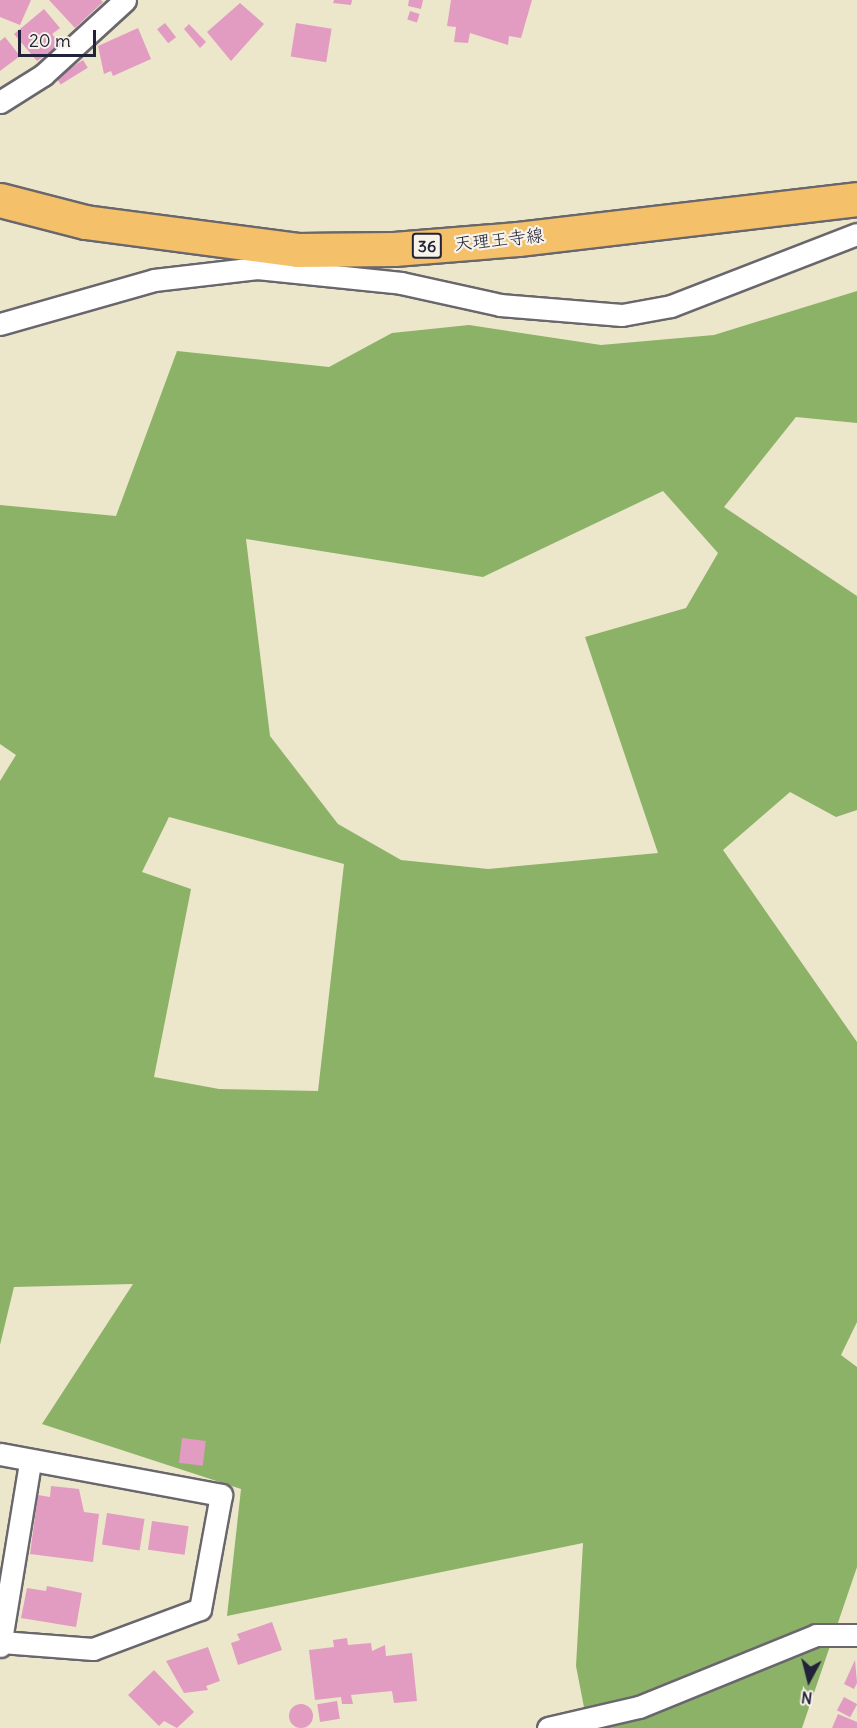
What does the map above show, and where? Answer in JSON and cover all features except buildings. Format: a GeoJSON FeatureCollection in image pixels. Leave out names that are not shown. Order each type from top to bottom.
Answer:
{"type":"FeatureCollection","features":[{"type":"Feature","properties":{"kind":"main road","name":"天理王寺線"},"geometry":{"type":"LineString","coordinates":[[0,200],[85,222],[191,240],[308,250],[506,240],[857,199]]}},
{"type":"Feature","properties":{"kind":"street"},"geometry":{"type":"LineString","coordinates":[[0,102],[43,75],[125,0]]}},
{"type":"Feature","properties":{"kind":"street"},"geometry":{"type":"LineString","coordinates":[[0,324],[154,280],[257,268],[401,283],[500,305],[622,315],[671,306],[857,234]]}},
{"type":"Feature","properties":{"kind":"street"},"geometry":{"type":"LineString","coordinates":[[0,1454],[30,1462],[221,1495],[200,1609],[93,1649],[1,1644],[30,1462]]}},
{"type":"Feature","properties":{"kind":"street"},"geometry":{"type":"LineString","coordinates":[[548,1728],[639,1707],[816,1635],[857,1635]]}},
{"type":"Feature","properties":{"kind":"green space"},"geometry":{"type":"Polygon","coordinates":[[[857,291],[857,423],[796,417],[724,507],[857,596],[857,810],[836,817],[790,792],[723,850],[857,1042],[857,1322],[841,1355],[857,1367],[857,1567],[802,1728],[588,1728],[576,1666],[583,1543],[227,1616],[241,1489],[42,1424],[133,1284],[14,1287],[0,1345],[0,781],[16,755],[0,744],[0,505],[116,516],[177,351],[329,367],[392,333],[469,325],[601,345],[714,335],[857,291]],[[663,491],[483,577],[246,539],[270,736],[338,824],[401,860],[488,869],[658,853],[585,637],[686,608],[718,553],[663,491]],[[169,817],[142,872],[191,889],[154,1077],[219,1089],[318,1091],[344,864],[169,817]]]}}]}
